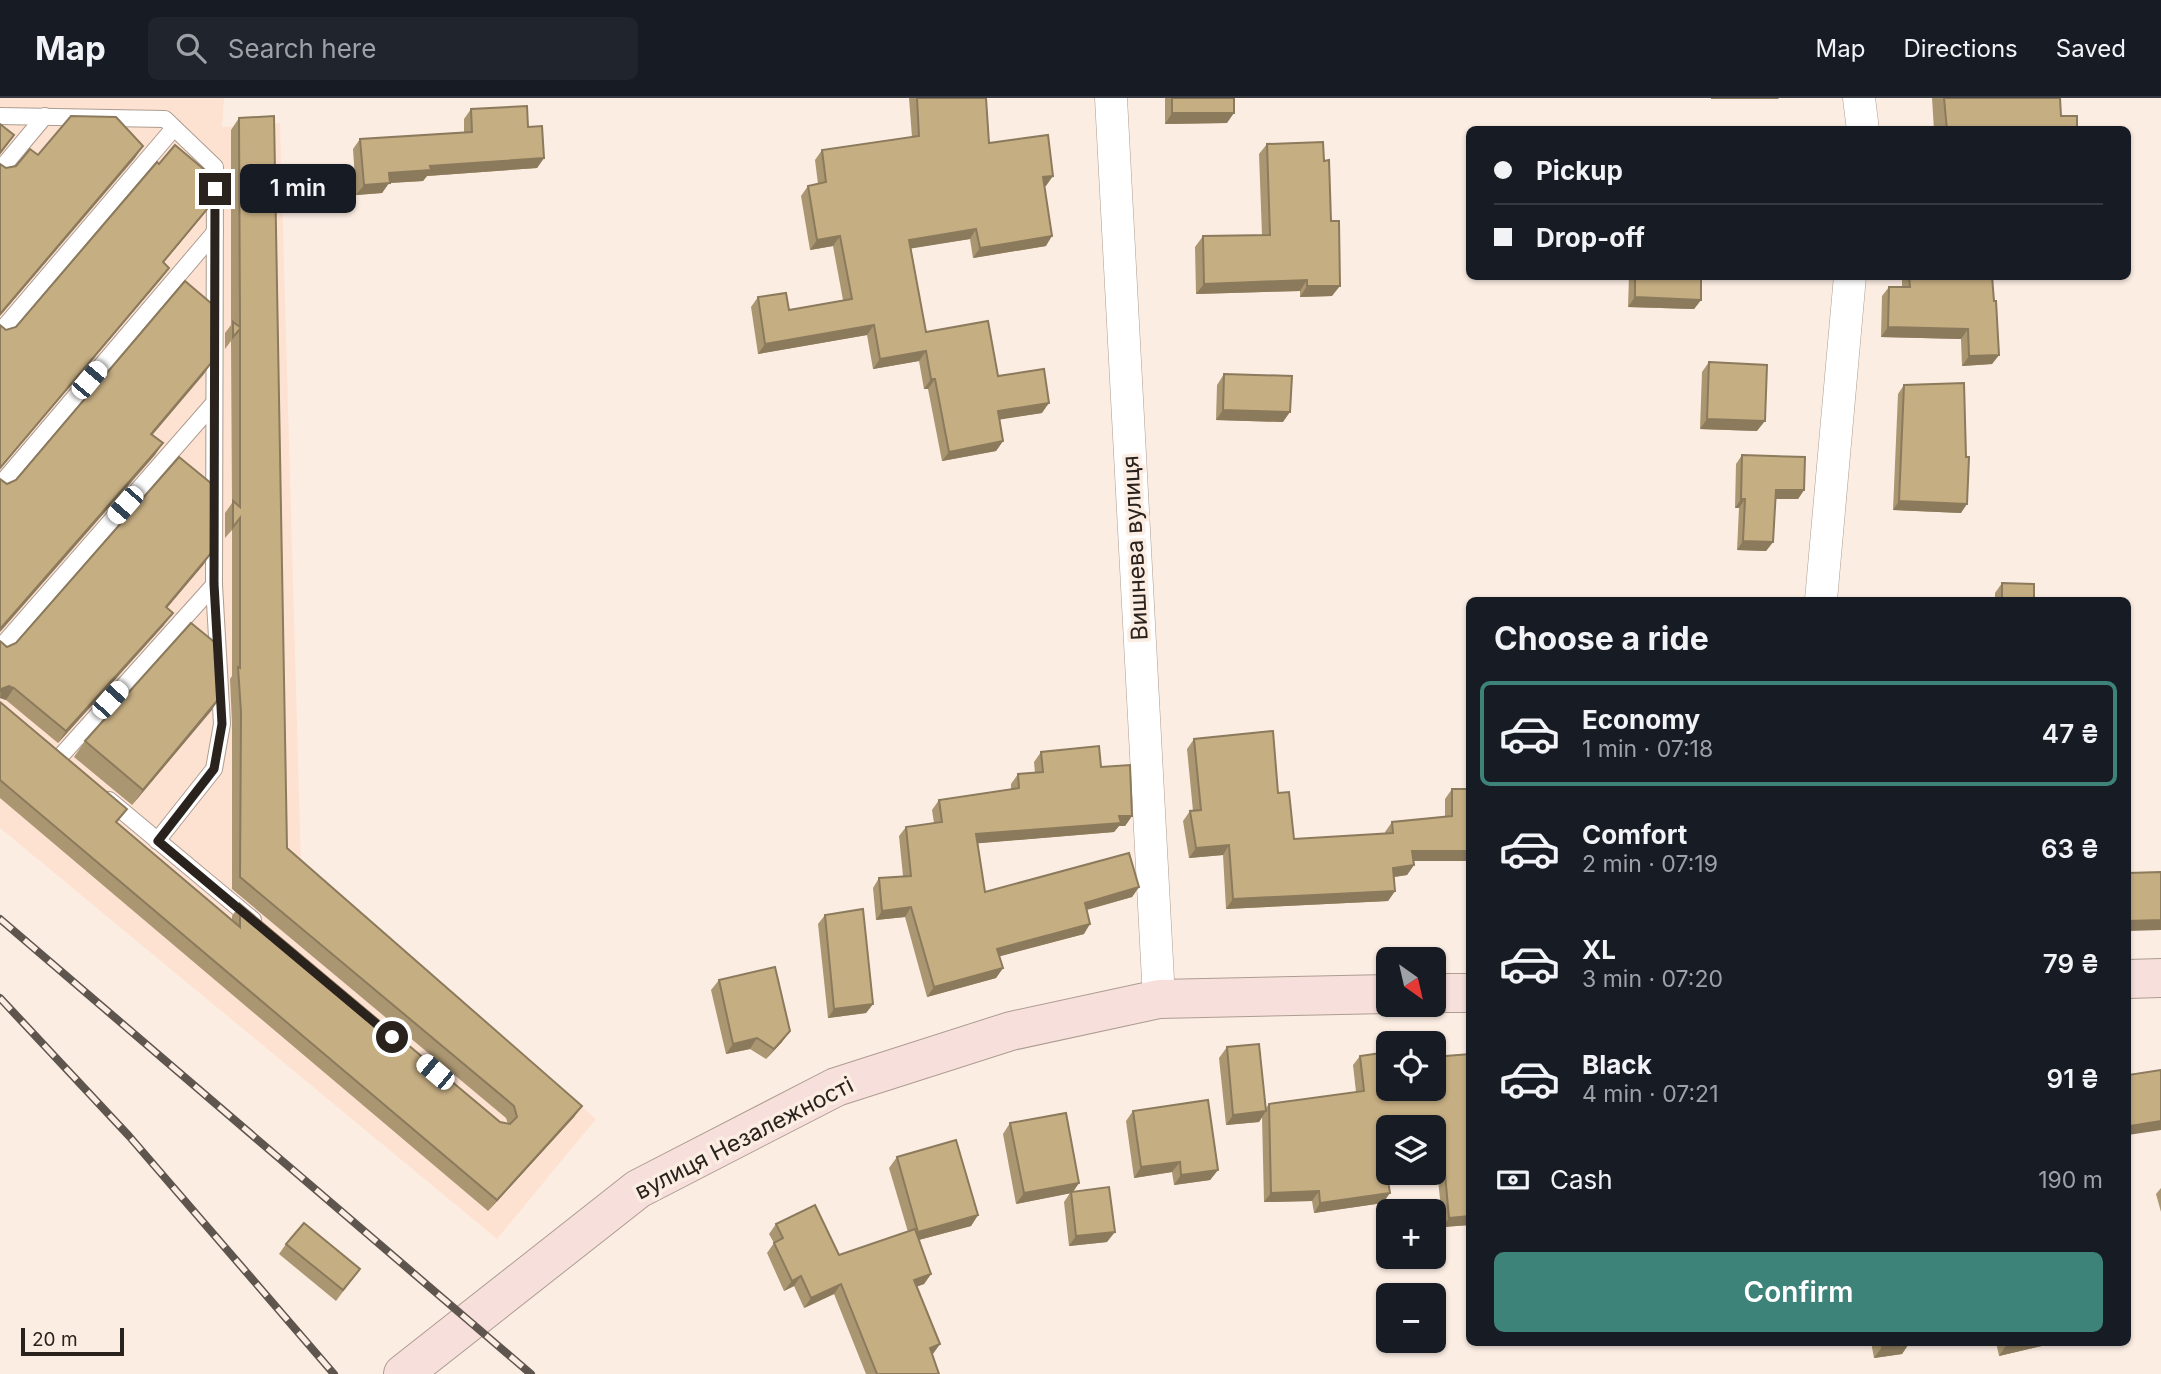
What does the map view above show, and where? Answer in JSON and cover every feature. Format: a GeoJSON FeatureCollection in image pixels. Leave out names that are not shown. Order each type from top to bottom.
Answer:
{"type":"FeatureCollection","features":[{"type":"Feature","properties":{"kind":"street","name":"Вишнева вулиця"},"geometry":{"type":"LineString","coordinates":[[1111,98],[1159,999]]}},
{"type":"Feature","properties":{"kind":"street"},"geometry":{"type":"LineString","coordinates":[[1859,98],[1862,126]]}},
{"type":"Feature","properties":{"kind":"street"},"geometry":{"type":"LineString","coordinates":[[1821,597],[1850,280]]}},
{"type":"Feature","properties":{"kind":"street"},"geometry":{"type":"LineString","coordinates":[[2131,979],[2161,978]]}},
{"type":"Feature","properties":{"kind":"street"},"geometry":{"type":"LineString","coordinates":[[1446,993],[1466,993]]}},
{"type":"Feature","properties":{"kind":"street","name":"вулиця Незалежності"},"geometry":{"type":"LineString","coordinates":[[403,1374],[638,1189],[836,1087],[1011,1031],[1159,999],[1376,994]]}},
{"type":"Feature","properties":{"kind":"lane"},"geometry":{"type":"LineString","coordinates":[[0,116],[165,118],[215,167],[214,584],[222,724],[214,769],[158,841]]}},
{"type":"Feature","properties":{"kind":"lane"},"geometry":{"type":"LineString","coordinates":[[0,170],[45,116]]}},
{"type":"Feature","properties":{"kind":"lane"},"geometry":{"type":"LineString","coordinates":[[0,332],[174,128]]}},
{"type":"Feature","properties":{"kind":"lane"},"geometry":{"type":"LineString","coordinates":[[0,485],[215,232]]}},
{"type":"Feature","properties":{"kind":"lane"},"geometry":{"type":"LineString","coordinates":[[0,648],[214,402]]}},
{"type":"Feature","properties":{"kind":"lane"},"geometry":{"type":"LineString","coordinates":[[59,758],[214,584]]}},
{"type":"Feature","properties":{"kind":"lane"},"geometry":{"type":"LineString","coordinates":[[98,791],[264,930]]}},
{"type":"Feature","properties":{"kind":"shaded area"},"geometry":{"type":"Polygon","coordinates":[[[0,98],[224,98],[222,127],[280,123],[301,864],[596,1119],[497,1239],[0,828],[0,98]]]}},
{"type":"Feature","properties":{"kind":"building"},"geometry":{"type":"Polygon","coordinates":[[[917,98],[986,98],[989,143],[1048,135],[1053,176],[1043,177],[1052,236],[980,248],[976,229],[909,240],[926,332],[988,321],[998,376],[1044,369],[1049,403],[998,411],[1003,441],[949,452],[935,379],[931,379],[926,351],[880,359],[874,325],[765,344],[758,297],[786,293],[789,310],[852,299],[840,236],[817,240],[808,186],[826,182],[822,150],[919,136],[917,98]]]}},
{"type":"Feature","properties":{"kind":"building"},"geometry":{"type":"Polygon","coordinates":[[[1172,98],[1234,98],[1234,113],[1172,113],[1172,98]]]}},
{"type":"Feature","properties":{"kind":"building"},"geometry":{"type":"Polygon","coordinates":[[[1944,98],[2060,98],[2061,116],[2077,116],[2077,126],[1947,126],[1944,98]]]}},
{"type":"Feature","properties":{"kind":"building"},"geometry":{"type":"Polygon","coordinates":[[[527,106],[528,127],[542,126],[544,158],[430,166],[431,170],[389,173],[390,183],[364,185],[360,139],[472,132],[471,109],[527,106]]]}},
{"type":"Feature","properties":{"kind":"building"},"geometry":{"type":"Polygon","coordinates":[[[71,116],[116,117],[143,146],[0,314],[0,164],[6,168],[16,166],[30,149],[38,155],[71,116]]]}},
{"type":"Feature","properties":{"kind":"building"},"geometry":{"type":"Polygon","coordinates":[[[274,116],[287,848],[582,1106],[497,1200],[0,780],[0,702],[127,809],[116,822],[240,927],[240,904],[500,1122],[510,1124],[517,1117],[514,1106],[240,877],[240,518],[233,527],[233,501],[240,507],[240,329],[233,337],[233,322],[240,327],[239,118],[274,116]]]}},
{"type":"Feature","properties":{"kind":"building"},"geometry":{"type":"Polygon","coordinates":[[[0,124],[14,135],[0,153],[0,124]]]}},
{"type":"Feature","properties":{"kind":"building"},"geometry":{"type":"Polygon","coordinates":[[[1323,142],[1324,161],[1329,160],[1331,221],[1339,221],[1340,286],[1307,286],[1307,280],[1204,284],[1203,236],[1270,235],[1267,144],[1323,142]]]}},
{"type":"Feature","properties":{"kind":"building"},"geometry":{"type":"Polygon","coordinates":[[[175,145],[213,177],[213,202],[163,262],[169,268],[0,468],[0,325],[6,330],[16,327],[157,162],[159,164],[175,145]]]}},
{"type":"Feature","properties":{"kind":"building"},"geometry":{"type":"Polygon","coordinates":[[[1635,280],[1701,280],[1701,300],[1635,297],[1635,280]]]}},
{"type":"Feature","properties":{"kind":"building"},"geometry":{"type":"Polygon","coordinates":[[[1909,280],[1992,280],[1999,355],[1969,356],[1968,329],[1888,327],[1889,287],[1910,287],[1909,280]]]}},
{"type":"Feature","properties":{"kind":"building"},"geometry":{"type":"Polygon","coordinates":[[[185,281],[212,304],[212,362],[151,434],[163,443],[0,629],[0,479],[7,484],[16,480],[185,281]]]}},
{"type":"Feature","properties":{"kind":"building"},"geometry":{"type":"Polygon","coordinates":[[[1709,362],[1767,365],[1765,421],[1707,419],[1709,362]]]}},
{"type":"Feature","properties":{"kind":"building"},"geometry":{"type":"Polygon","coordinates":[[[1224,374],[1292,376],[1290,412],[1223,410],[1224,374]]]}},
{"type":"Feature","properties":{"kind":"building"},"geometry":{"type":"Polygon","coordinates":[[[1964,383],[1966,457],[1969,457],[1967,504],[1899,501],[1904,385],[1964,383]]]}},
{"type":"Feature","properties":{"kind":"building"},"geometry":{"type":"Polygon","coordinates":[[[1742,455],[1805,457],[1804,490],[1776,490],[1773,542],[1743,541],[1745,499],[1741,499],[1742,455]]]}},
{"type":"Feature","properties":{"kind":"building"},"geometry":{"type":"Polygon","coordinates":[[[179,457],[212,484],[212,552],[166,607],[173,613],[66,731],[14,688],[9,686],[0,692],[0,641],[7,647],[16,643],[179,457]]]}},
{"type":"Feature","properties":{"kind":"building"},"geometry":{"type":"Polygon","coordinates":[[[2002,583],[2034,584],[2034,597],[2002,597],[2002,583]]]}},
{"type":"Feature","properties":{"kind":"building"},"geometry":{"type":"Polygon","coordinates":[[[191,623],[218,645],[221,696],[143,790],[85,741],[191,623]]]}},
{"type":"Feature","properties":{"kind":"building"},"geometry":{"type":"Polygon","coordinates":[[[1273,731],[1278,793],[1289,792],[1294,839],[1393,833],[1392,822],[1452,816],[1452,789],[1466,789],[1466,851],[1412,851],[1414,865],[1393,868],[1395,891],[1233,899],[1229,845],[1196,848],[1190,811],[1201,810],[1194,739],[1273,731]]]}},
{"type":"Feature","properties":{"kind":"building"},"geometry":{"type":"Polygon","coordinates":[[[1099,746],[1101,767],[1130,765],[1132,816],[1119,816],[1121,823],[976,834],[985,892],[1129,853],[1139,887],[1085,903],[1090,924],[997,949],[1003,968],[934,987],[911,907],[882,911],[879,878],[911,876],[906,827],[942,822],[939,800],[1019,788],[1018,774],[1043,772],[1041,752],[1099,746]]]}},
{"type":"Feature","properties":{"kind":"building"},"geometry":{"type":"Polygon","coordinates":[[[2161,872],[2161,920],[2131,921],[2131,873],[2161,872]]]}},
{"type":"Feature","properties":{"kind":"building"},"geometry":{"type":"Polygon","coordinates":[[[863,909],[873,1004],[834,1009],[825,915],[863,909]]]}},
{"type":"Feature","properties":{"kind":"building"},"geometry":{"type":"Polygon","coordinates":[[[775,967],[790,1031],[774,1049],[757,1038],[733,1044],[719,980],[775,967]]]}},
{"type":"Feature","properties":{"kind":"building"},"geometry":{"type":"Polygon","coordinates":[[[1259,1044],[1266,1111],[1233,1115],[1227,1047],[1259,1044]]]}},
{"type":"Feature","properties":{"kind":"building"},"geometry":{"type":"Polygon","coordinates":[[[1376,1054],[1376,1101],[1446,1101],[1446,1056],[1466,1054],[1466,1216],[1449,1218],[1446,1115],[1376,1115],[1376,1185],[1389,1185],[1390,1193],[1320,1203],[1319,1191],[1271,1193],[1269,1104],[1364,1091],[1360,1056],[1376,1054]]]}},
{"type":"Feature","properties":{"kind":"building"},"geometry":{"type":"Polygon","coordinates":[[[2161,1070],[2161,1121],[2131,1126],[2131,1075],[2161,1070]]]}},
{"type":"Feature","properties":{"kind":"building"},"geometry":{"type":"Polygon","coordinates":[[[1208,1100],[1218,1170],[1181,1175],[1180,1162],[1141,1167],[1133,1111],[1208,1100]]]}},
{"type":"Feature","properties":{"kind":"building"},"geometry":{"type":"Polygon","coordinates":[[[1066,1113],[1079,1183],[1024,1193],[1010,1123],[1066,1113]]]}},
{"type":"Feature","properties":{"kind":"building"},"geometry":{"type":"Polygon","coordinates":[[[956,1140],[978,1215],[918,1232],[897,1157],[956,1140]]]}},
{"type":"Feature","properties":{"kind":"building"},"geometry":{"type":"Polygon","coordinates":[[[1109,1187],[1115,1232],[1076,1236],[1071,1192],[1109,1187]]]}},
{"type":"Feature","properties":{"kind":"building"},"geometry":{"type":"Polygon","coordinates":[[[815,1205],[839,1255],[915,1229],[931,1274],[914,1280],[940,1344],[930,1348],[939,1374],[877,1374],[841,1284],[811,1298],[801,1276],[792,1281],[774,1243],[783,1238],[776,1224],[815,1205]]]}},
{"type":"Feature","properties":{"kind":"building"},"geometry":{"type":"Polygon","coordinates":[[[304,1223],[360,1269],[343,1290],[286,1244],[304,1223]]]}},
{"type":"Feature","properties":{"kind":"railway"},"geometry":{"type":"LineString","coordinates":[[0,919],[531,1374]]}},
{"type":"Feature","properties":{"kind":"railway"},"geometry":{"type":"LineString","coordinates":[[0,998],[129,1136],[334,1374]]}},
{"type":"Feature","properties":{"kind":"route"},"geometry":{"type":"LineString","coordinates":[[215,189],[214,584],[222,724],[214,769],[158,841],[392,1037]]}}]}
